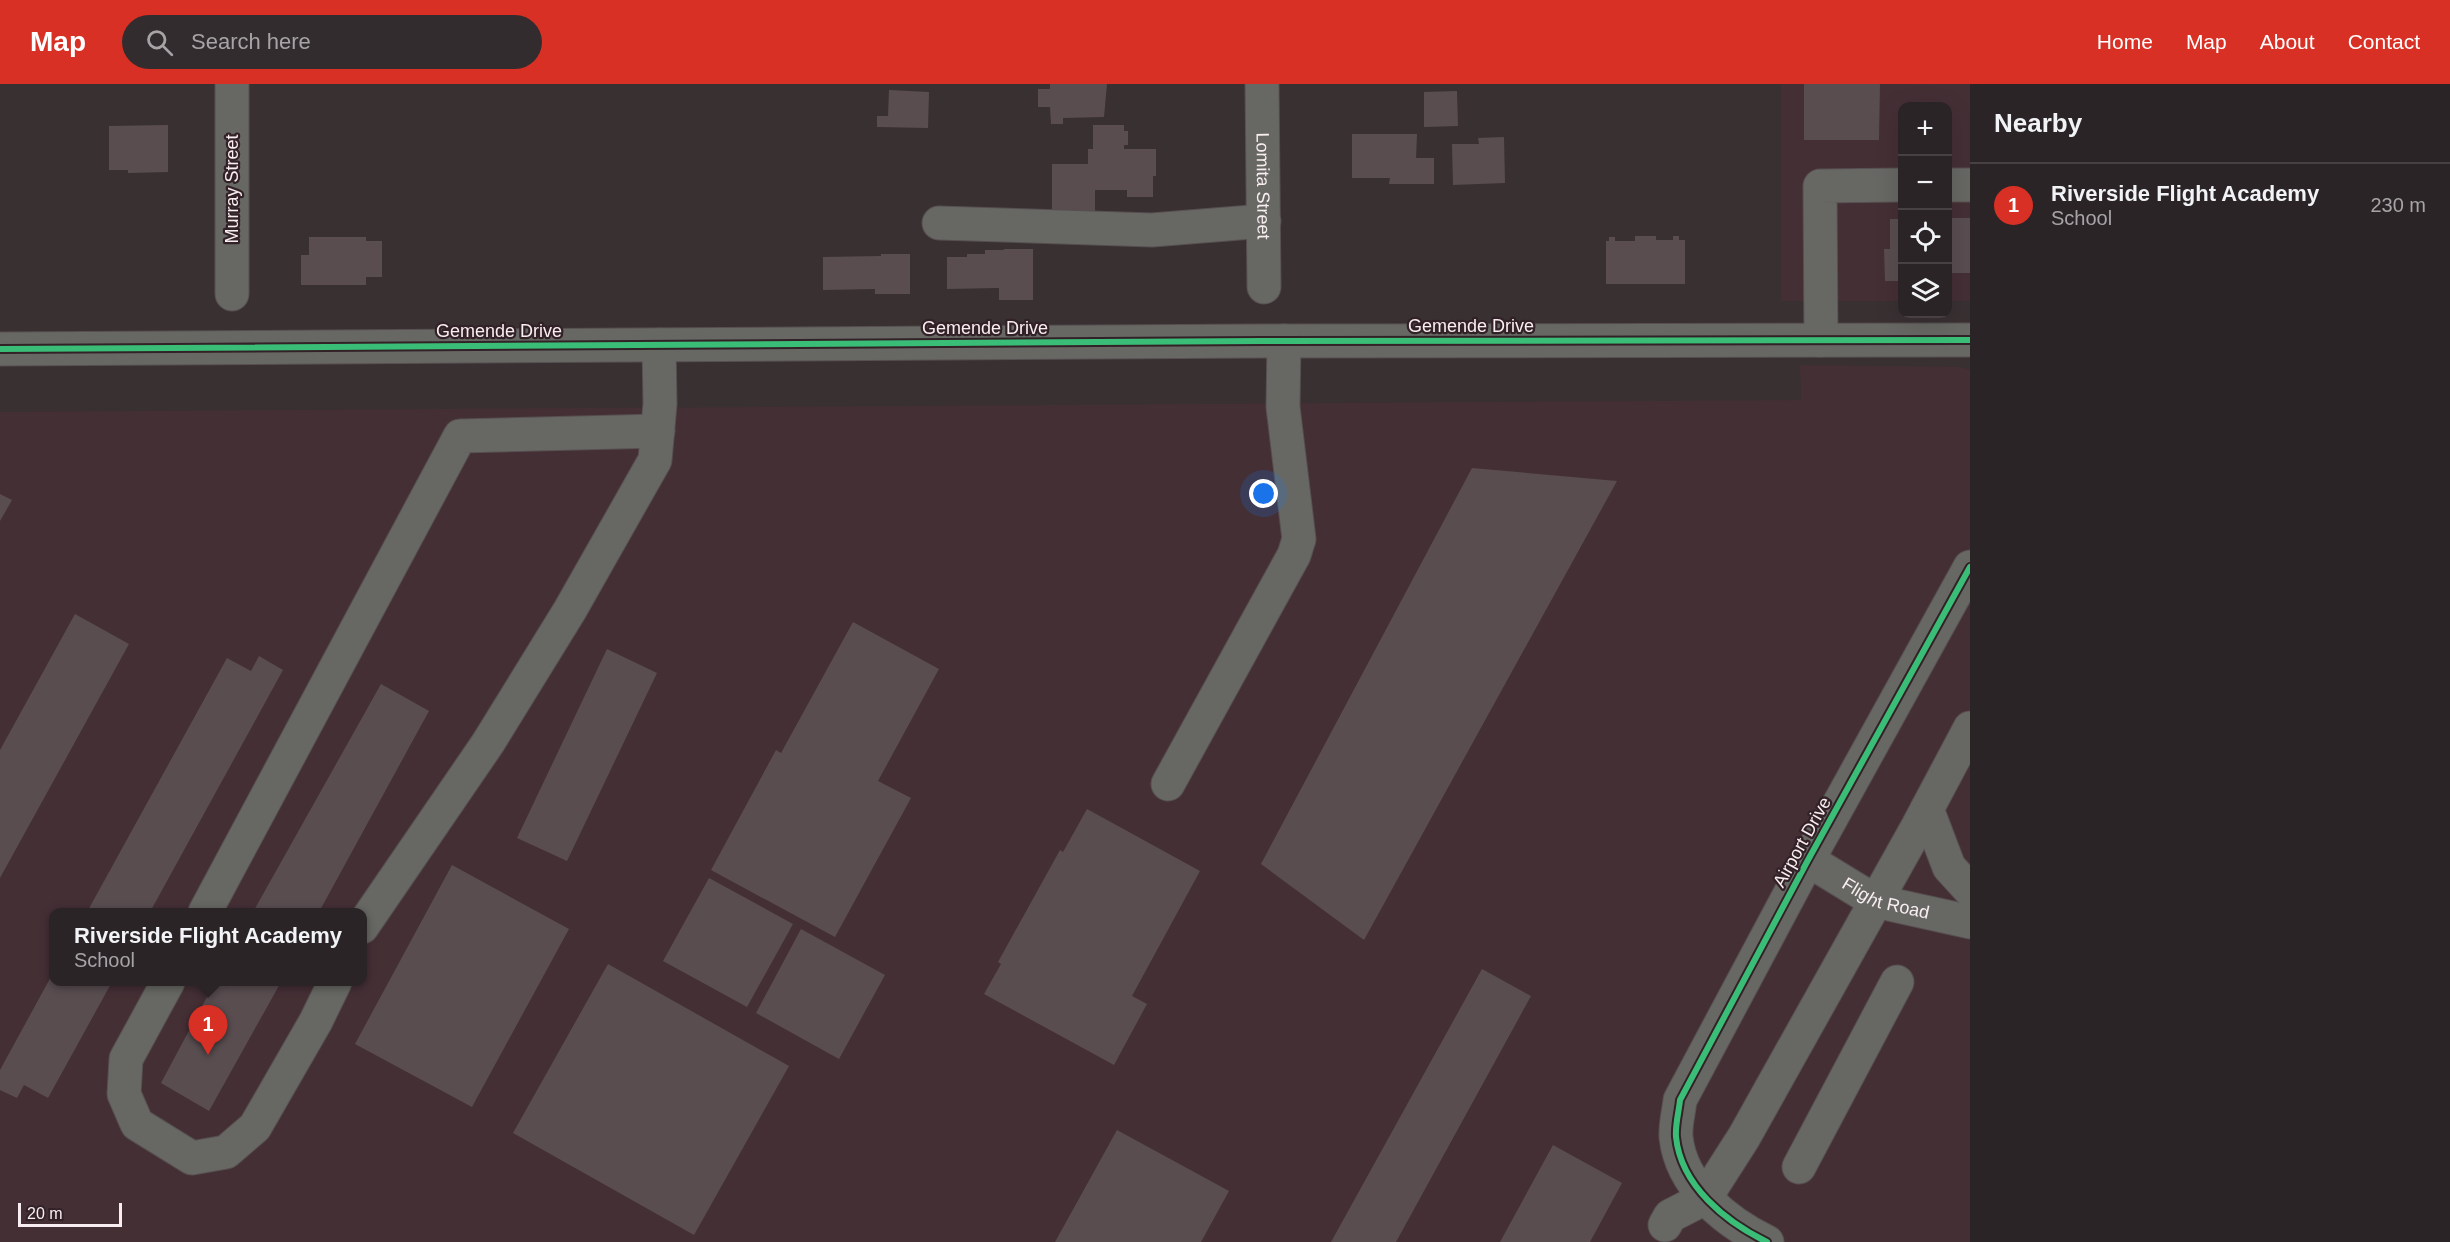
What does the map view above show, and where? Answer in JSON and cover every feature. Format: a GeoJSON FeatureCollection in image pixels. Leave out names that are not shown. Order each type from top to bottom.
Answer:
{"type":"FeatureCollection","features":[{"type":"Feature","properties":{"kind":"street","name":"Murray Street"},"geometry":{"type":"LineString","coordinates":[[232,84],[232,294]]}},
{"type":"Feature","properties":{"kind":"street","name":"Lomita Street"},"geometry":{"type":"LineString","coordinates":[[1262,84],[1264,287]]}},
{"type":"Feature","properties":{"kind":"street"},"geometry":{"type":"LineString","coordinates":[[1821,340],[1820,186],[1898,185]]}},
{"type":"Feature","properties":{"kind":"street"},"geometry":{"type":"LineString","coordinates":[[1952,185],[1970,185]]}},
{"type":"Feature","properties":{"kind":"street"},"geometry":{"type":"LineString","coordinates":[[939,223],[1152,230],[1263,221]]}},
{"type":"Feature","properties":{"kind":"street","name":"Gemende Drive"},"geometry":{"type":"LineString","coordinates":[[0,349],[1284,341],[1970,340]]}},
{"type":"Feature","properties":{"kind":"street"},"geometry":{"type":"LineString","coordinates":[[1168,784],[1294,555],[1299,539],[1283,407],[1284,341]]}},
{"type":"Feature","properties":{"kind":"street"},"geometry":{"type":"LineString","coordinates":[[367,921],[488,743],[570,610],[655,460],[660,404],[659,345]]}},
{"type":"Feature","properties":{"kind":"street"},"geometry":{"type":"LineString","coordinates":[[207,908],[460,435],[658,431]]}},
{"type":"Feature","properties":{"kind":"street","name":"Airport Drive"},"geometry":{"type":"LineString","coordinates":[[1705,1198],[1682,1164],[1676,1136],[1680,1100],[1808,860],[1970,567]]}},
{"type":"Feature","properties":{"kind":"street"},"geometry":{"type":"LineString","coordinates":[[1665,1225],[1670,1216],[1705,1198],[1744,1137],[1970,728]]}},
{"type":"Feature","properties":{"kind":"street"},"geometry":{"type":"LineString","coordinates":[[1927,809],[1949,867],[1970,890]]}},
{"type":"Feature","properties":{"kind":"street","name":"Flight Road"},"geometry":{"type":"LineString","coordinates":[[1808,860],[1875,901],[1970,921]]}},
{"type":"Feature","properties":{"kind":"street"},"geometry":{"type":"LineString","coordinates":[[1799,1167],[1897,982]]}},
{"type":"Feature","properties":{"kind":"street"},"geometry":{"type":"LineString","coordinates":[[165,986],[126,1059],[124,1094],[137,1124],[192,1158],[226,1152],[255,1127],[316,1021],[333,986]]}},
{"type":"Feature","properties":{"kind":"street"},"geometry":{"type":"LineString","coordinates":[[1705,1198],[1747,1232],[1767,1242]]}},
{"type":"Feature","properties":{"kind":"shaded area"},"geometry":{"type":"Polygon","coordinates":[[[1781,84],[1970,84],[1970,301],[1952,301],[1952,102],[1898,102],[1898,301],[1781,301],[1781,84]]]}},
{"type":"Feature","properties":{"kind":"shaded area"},"geometry":{"type":"Polygon","coordinates":[[[1800,365],[1959,367],[1970,370],[1970,1242],[0,1242],[0,412],[1801,400],[1800,365]]]}},
{"type":"Feature","properties":{"kind":"building"},"geometry":{"type":"Polygon","coordinates":[[[1050,84],[1107,84],[1104,117],[1063,118],[1063,124],[1051,124],[1050,107],[1038,107],[1038,89],[1050,89],[1050,84]]]}},
{"type":"Feature","properties":{"kind":"building"},"geometry":{"type":"Polygon","coordinates":[[[1804,84],[1880,84],[1879,140],[1804,140],[1804,84]]]}},
{"type":"Feature","properties":{"kind":"building"},"geometry":{"type":"Polygon","coordinates":[[[889,90],[929,92],[928,128],[877,127],[877,116],[888,116],[889,90]]]}},
{"type":"Feature","properties":{"kind":"building"},"geometry":{"type":"Polygon","coordinates":[[[1457,91],[1458,126],[1424,127],[1424,92],[1457,91]]]}},
{"type":"Feature","properties":{"kind":"building"},"geometry":{"type":"Polygon","coordinates":[[[168,125],[168,172],[128,173],[128,170],[109,170],[109,126],[168,125]]]}},
{"type":"Feature","properties":{"kind":"building"},"geometry":{"type":"Polygon","coordinates":[[[1093,125],[1124,125],[1124,131],[1128,131],[1128,145],[1124,145],[1124,149],[1156,149],[1153,197],[1127,197],[1127,190],[1095,190],[1095,211],[1052,211],[1052,164],[1088,164],[1088,149],[1093,149],[1093,125]]]}},
{"type":"Feature","properties":{"kind":"building"},"geometry":{"type":"Polygon","coordinates":[[[1352,134],[1417,134],[1416,158],[1434,158],[1434,184],[1389,184],[1390,178],[1352,178],[1352,134]]]}},
{"type":"Feature","properties":{"kind":"building"},"geometry":{"type":"Polygon","coordinates":[[[1504,137],[1505,183],[1453,185],[1452,144],[1479,144],[1478,138],[1504,137]]]}},
{"type":"Feature","properties":{"kind":"building"},"geometry":{"type":"Polygon","coordinates":[[[1952,218],[1970,218],[1970,273],[1952,273],[1952,218]]]}},
{"type":"Feature","properties":{"kind":"building"},"geometry":{"type":"Polygon","coordinates":[[[1890,219],[1898,219],[1898,281],[1885,281],[1884,249],[1890,249],[1890,219]]]}},
{"type":"Feature","properties":{"kind":"building"},"geometry":{"type":"Polygon","coordinates":[[[1635,236],[1656,236],[1656,240],[1673,240],[1673,236],[1679,236],[1679,240],[1685,240],[1685,284],[1606,284],[1606,241],[1609,241],[1609,237],[1615,237],[1615,241],[1635,241],[1635,236]]]}},
{"type":"Feature","properties":{"kind":"building"},"geometry":{"type":"Polygon","coordinates":[[[309,237],[366,237],[366,241],[382,241],[382,277],[366,277],[366,285],[301,285],[301,255],[309,255],[309,237]]]}},
{"type":"Feature","properties":{"kind":"building"},"geometry":{"type":"Polygon","coordinates":[[[1033,249],[1033,300],[999,300],[999,288],[947,289],[947,257],[967,257],[967,254],[985,254],[985,250],[1033,249]]]}},
{"type":"Feature","properties":{"kind":"building"},"geometry":{"type":"Polygon","coordinates":[[[881,254],[910,254],[910,294],[875,294],[875,289],[823,290],[823,257],[881,256],[881,254]]]}},
{"type":"Feature","properties":{"kind":"building"},"geometry":{"type":"Polygon","coordinates":[[[1472,468],[1617,481],[1364,940],[1261,864],[1472,468]]]}},
{"type":"Feature","properties":{"kind":"building"},"geometry":{"type":"Polygon","coordinates":[[[0,494],[12,500],[0,521],[0,494]]]}},
{"type":"Feature","properties":{"kind":"building"},"geometry":{"type":"Polygon","coordinates":[[[75,614],[129,644],[0,878],[0,750],[75,614]]]}},
{"type":"Feature","properties":{"kind":"building"},"geometry":{"type":"Polygon","coordinates":[[[853,622],[939,669],[878,781],[911,798],[835,937],[711,870],[776,750],[781,753],[853,622]]]}},
{"type":"Feature","properties":{"kind":"building"},"geometry":{"type":"Polygon","coordinates":[[[607,649],[657,673],[567,861],[517,838],[607,649]]]}},
{"type":"Feature","properties":{"kind":"building"},"geometry":{"type":"Polygon","coordinates":[[[259,656],[283,670],[152,908],[89,908],[227,658],[251,671],[259,656]]]}},
{"type":"Feature","properties":{"kind":"building"},"geometry":{"type":"Polygon","coordinates":[[[381,684],[429,711],[321,908],[255,908],[381,684]]]}},
{"type":"Feature","properties":{"kind":"building"},"geometry":{"type":"Polygon","coordinates":[[[1087,809],[1200,871],[1132,996],[1147,1004],[1114,1065],[984,994],[1001,964],[998,962],[1060,850],[1063,852],[1087,809]]]}},
{"type":"Feature","properties":{"kind":"building"},"geometry":{"type":"Polygon","coordinates":[[[452,865],[569,929],[472,1107],[355,1044],[452,865]]]}},
{"type":"Feature","properties":{"kind":"building"},"geometry":{"type":"Polygon","coordinates":[[[709,878],[793,924],[747,1007],[663,961],[709,878]]]}},
{"type":"Feature","properties":{"kind":"building"},"geometry":{"type":"Polygon","coordinates":[[[801,929],[885,975],[839,1059],[756,1013],[801,929]]]}},
{"type":"Feature","properties":{"kind":"building"},"geometry":{"type":"Polygon","coordinates":[[[608,964],[789,1066],[694,1235],[513,1133],[608,964]]]}},
{"type":"Feature","properties":{"kind":"building"},"geometry":{"type":"Polygon","coordinates":[[[1482,969],[1531,996],[1396,1242],[1331,1242],[1482,969]]]}},
{"type":"Feature","properties":{"kind":"building"},"geometry":{"type":"Polygon","coordinates":[[[49,980],[49,986],[110,986],[48,1098],[24,1085],[17,1098],[0,1090],[0,1070],[49,980]]]}},
{"type":"Feature","properties":{"kind":"building"},"geometry":{"type":"Polygon","coordinates":[[[213,986],[279,986],[209,1111],[161,1083],[213,986]]]}},
{"type":"Feature","properties":{"kind":"building"},"geometry":{"type":"Polygon","coordinates":[[[1117,1130],[1229,1191],[1201,1242],[1055,1242],[1117,1130]]]}},
{"type":"Feature","properties":{"kind":"building"},"geometry":{"type":"Polygon","coordinates":[[[1553,1145],[1622,1183],[1590,1242],[1500,1242],[1553,1145]]]}},
{"type":"Feature","properties":{"kind":"cycle path"},"geometry":{"type":"LineString","coordinates":[[0,349],[1262,341],[1970,340]]}},
{"type":"Feature","properties":{"kind":"cycle path"},"geometry":{"type":"LineString","coordinates":[[1767,1242],[1722,1213],[1696,1186],[1680,1155],[1676,1137],[1680,1100],[1808,860],[1970,567]]}},
{"type":"Feature","properties":{"kind":"place","name":"Riverside Flight Academy"},"geometry":{"type":"Point","coordinates":[208,1055]}}]}
